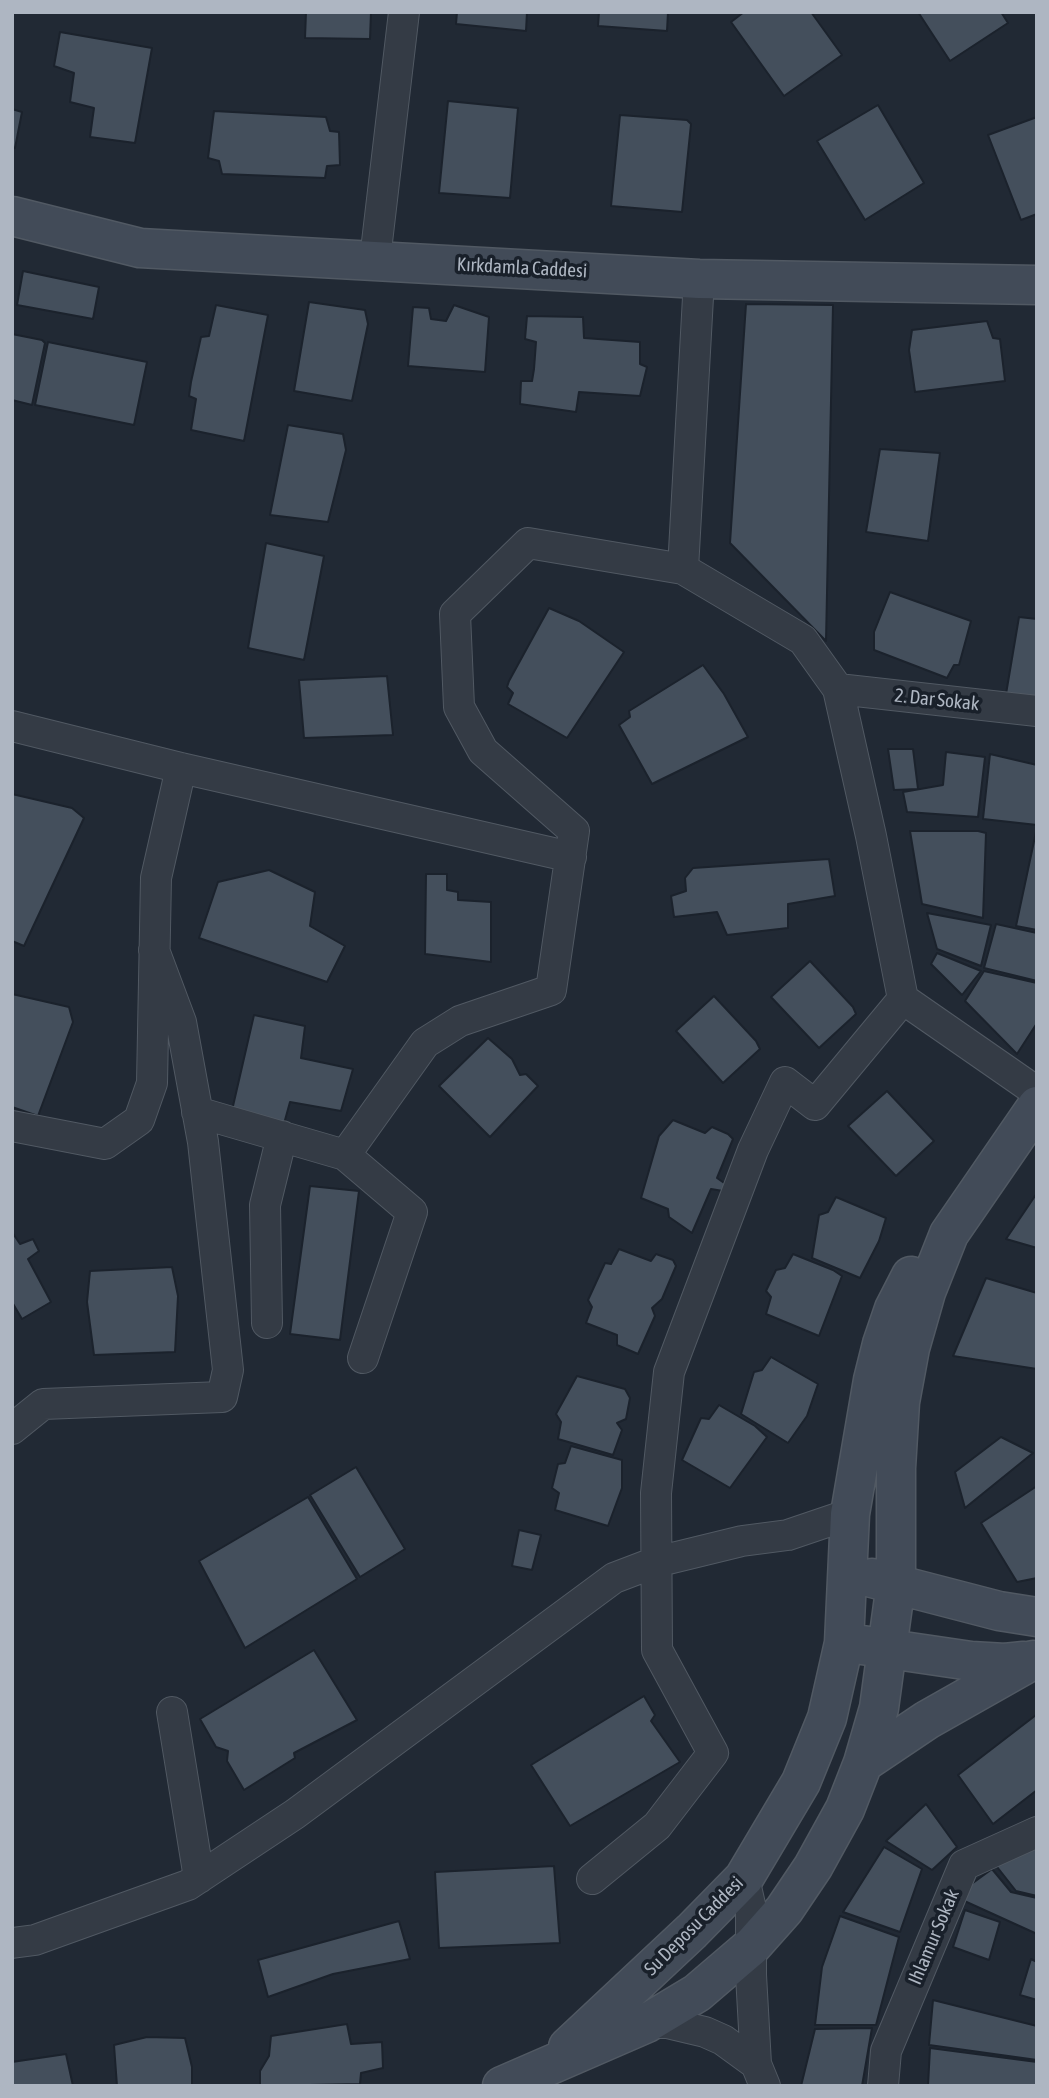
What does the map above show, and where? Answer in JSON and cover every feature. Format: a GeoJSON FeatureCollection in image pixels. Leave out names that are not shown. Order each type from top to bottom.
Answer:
{"type":"FeatureCollection","features":[{"type":"Feature","properties":{"kind":"street"},"geometry":{"type":"LineString","coordinates":[[375,259],[404,12]]}},
{"type":"Feature","properties":{"kind":"street","name":"Kırkdamla Caddesi"},"geometry":{"type":"LineString","coordinates":[[12,216],[140,248],[699,279],[1037,285]]}},
{"type":"Feature","properties":{"kind":"street"},"geometry":{"type":"LineString","coordinates":[[683,569],[699,279]]}},
{"type":"Feature","properties":{"kind":"street"},"geometry":{"type":"LineString","coordinates":[[345,1155],[425,1043],[460,1021],[551,990],[574,831],[483,751],[459,707],[455,614],[528,543],[683,569],[803,640],[838,689],[871,836],[903,999],[1037,1092]]}},
{"type":"Feature","properties":{"kind":"street","name":"2. Dar Sokak"},"geometry":{"type":"LineString","coordinates":[[838,689],[1037,711]]}},
{"type":"Feature","properties":{"kind":"street"},"geometry":{"type":"LineString","coordinates":[[12,726],[181,768],[571,857]]}},
{"type":"Feature","properties":{"kind":"street"},"geometry":{"type":"LineString","coordinates":[[12,1126],[105,1144],[139,1120],[152,1083],[156,878],[181,768]]}},
{"type":"Feature","properties":{"kind":"street"},"geometry":{"type":"LineString","coordinates":[[12,1429],[43,1404],[222,1397],[228,1370],[217,1254],[197,1112],[181,1022],[155,950]]}},
{"type":"Feature","properties":{"kind":"street"},"geometry":{"type":"LineString","coordinates":[[592,1880],[657,1826],[713,1753],[657,1650],[656,1493],[668,1372],[753,1150],[785,1082],[815,1105],[903,999]]}},
{"type":"Feature","properties":{"kind":"street"},"geometry":{"type":"LineString","coordinates":[[949,1234],[1037,1106]]}},
{"type":"Feature","properties":{"kind":"street"},"geometry":{"type":"LineString","coordinates":[[197,1112],[345,1155],[412,1212],[363,1358]]}},
{"type":"Feature","properties":{"kind":"street"},"geometry":{"type":"LineString","coordinates":[[267,1323],[265,1205],[282,1136]]}},
{"type":"Feature","properties":{"kind":"street","name":"Su Deposu Caddesi"},"geometry":{"type":"LineString","coordinates":[[549,2064],[692,1931],[744,1878],[801,1782],[827,1718],[845,1643],[850,1514],[873,1380],[882,1344],[894,1309],[928,1248],[949,1234]]}},
{"type":"Feature","properties":{"kind":"street","name":"Su Deposu Caddesi"},"geometry":{"type":"LineString","coordinates":[[502,2086],[647,2023],[697,1993],[752,1946],[784,1910],[813,1867],[845,1808],[863,1763],[878,1708],[888,1647],[896,1583],[896,1468],[900,1402],[910,1348],[926,1292],[949,1234]]}},
{"type":"Feature","properties":{"kind":"street"},"geometry":{"type":"LineString","coordinates":[[12,1943],[35,1940],[187,1885],[199,1878],[295,1814],[614,1578],[656,1562],[742,1541],[788,1535],[850,1514]]}},
{"type":"Feature","properties":{"kind":"street"},"geometry":{"type":"LineString","coordinates":[[848,1574],[1037,1617]]}},
{"type":"Feature","properties":{"kind":"street"},"geometry":{"type":"LineString","coordinates":[[845,1643],[888,1647],[971,1661],[1005,1663],[1035,1660]]}},
{"type":"Feature","properties":{"kind":"street"},"geometry":{"type":"LineString","coordinates":[[863,1763],[927,1720],[1035,1660]]}},
{"type":"Feature","properties":{"kind":"street"},"geometry":{"type":"LineString","coordinates":[[172,1712],[199,1878]]}},
{"type":"Feature","properties":{"kind":"street","name":"Ihlamur Sokak"},"geometry":{"type":"LineString","coordinates":[[883,2086],[886,2051],[964,1865],[1037,1832]]}},
{"type":"Feature","properties":{"kind":"street"},"geometry":{"type":"LineString","coordinates":[[744,1878],[751,1909],[752,2012],[760,2075]]}},
{"type":"Feature","properties":{"kind":"street"},"geometry":{"type":"LineString","coordinates":[[647,2023],[667,2023],[705,2032],[732,2045],[760,2075]]}},
{"type":"Feature","properties":{"kind":"building"},"geometry":{"type":"Polygon","coordinates":[[[306,12],[371,12],[370,39],[305,38],[306,12]]]}},
{"type":"Feature","properties":{"kind":"building"},"geometry":{"type":"Polygon","coordinates":[[[457,12],[527,12],[526,31],[456,24],[457,12]]]}},
{"type":"Feature","properties":{"kind":"building"},"geometry":{"type":"Polygon","coordinates":[[[599,12],[668,12],[667,31],[598,26],[599,12]]]}},
{"type":"Feature","properties":{"kind":"building"},"geometry":{"type":"Polygon","coordinates":[[[744,12],[811,12],[842,55],[784,96],[731,22],[744,12]]]}},
{"type":"Feature","properties":{"kind":"building"},"geometry":{"type":"Polygon","coordinates":[[[918,12],[1001,12],[1008,23],[950,61],[918,12]]]}},
{"type":"Feature","properties":{"kind":"building"},"geometry":{"type":"Polygon","coordinates":[[[60,32],[152,48],[135,143],[90,137],[94,108],[70,102],[74,73],[54,66],[60,32]]]}},
{"type":"Feature","properties":{"kind":"building"},"geometry":{"type":"Polygon","coordinates":[[[448,101],[518,108],[510,198],[439,193],[448,101]]]}},
{"type":"Feature","properties":{"kind":"building"},"geometry":{"type":"Polygon","coordinates":[[[878,105],[924,183],[865,220],[817,141],[878,105]]]}},
{"type":"Feature","properties":{"kind":"building"},"geometry":{"type":"Polygon","coordinates":[[[12,109],[22,112],[15,148],[12,147],[12,109]]]}},
{"type":"Feature","properties":{"kind":"building"},"geometry":{"type":"Polygon","coordinates":[[[214,111],[326,117],[330,131],[339,132],[340,165],[327,166],[325,178],[222,174],[219,161],[208,158],[214,111]]]}},
{"type":"Feature","properties":{"kind":"building"},"geometry":{"type":"Polygon","coordinates":[[[620,115],[687,120],[691,124],[682,212],[611,206],[620,115]]]}},
{"type":"Feature","properties":{"kind":"building"},"geometry":{"type":"Polygon","coordinates":[[[1037,117],[1037,214],[1021,220],[988,135],[1037,117]]]}},
{"type":"Feature","properties":{"kind":"building"},"geometry":{"type":"Polygon","coordinates":[[[23,271],[99,287],[93,319],[17,305],[23,271]]]}},
{"type":"Feature","properties":{"kind":"building"},"geometry":{"type":"Polygon","coordinates":[[[309,302],[365,310],[368,324],[352,401],[294,391],[309,302]]]}},
{"type":"Feature","properties":{"kind":"building"},"geometry":{"type":"Polygon","coordinates":[[[746,304],[833,305],[826,641],[730,543],[746,304]]]}},
{"type":"Feature","properties":{"kind":"building"},"geometry":{"type":"Polygon","coordinates":[[[216,305],[268,315],[244,441],[191,430],[196,399],[189,396],[191,382],[201,337],[209,336],[216,305]]]}},
{"type":"Feature","properties":{"kind":"building"},"geometry":{"type":"Polygon","coordinates":[[[454,305],[489,317],[485,372],[408,366],[413,307],[429,308],[431,319],[446,321],[454,305]]]}},
{"type":"Feature","properties":{"kind":"building"},"geometry":{"type":"Polygon","coordinates":[[[527,316],[583,317],[584,338],[640,342],[640,364],[647,367],[640,396],[579,392],[576,412],[520,404],[521,381],[532,381],[534,369],[536,342],[525,339],[527,316]]]}},
{"type":"Feature","properties":{"kind":"building"},"geometry":{"type":"Polygon","coordinates":[[[987,321],[993,338],[1000,339],[1005,381],[915,392],[909,350],[912,330],[987,321]]]}},
{"type":"Feature","properties":{"kind":"building"},"geometry":{"type":"Polygon","coordinates":[[[12,334],[42,340],[45,343],[32,405],[12,400],[12,334]]]}},
{"type":"Feature","properties":{"kind":"building"},"geometry":{"type":"Polygon","coordinates":[[[48,342],[147,362],[134,425],[35,405],[48,342]]]}},
{"type":"Feature","properties":{"kind":"building"},"geometry":{"type":"Polygon","coordinates":[[[288,425],[343,434],[346,450],[328,522],[270,515],[288,425]]]}},
{"type":"Feature","properties":{"kind":"building"},"geometry":{"type":"Polygon","coordinates":[[[880,449],[940,453],[928,541],[866,532],[880,449]]]}},
{"type":"Feature","properties":{"kind":"building"},"geometry":{"type":"Polygon","coordinates":[[[266,543],[324,556],[304,660],[248,648],[266,543]]]}},
{"type":"Feature","properties":{"kind":"building"},"geometry":{"type":"Polygon","coordinates":[[[890,592],[971,621],[959,665],[954,665],[947,678],[874,650],[874,632],[890,592]]]}},
{"type":"Feature","properties":{"kind":"building"},"geometry":{"type":"Polygon","coordinates":[[[549,608],[579,621],[624,652],[567,738],[508,704],[513,693],[507,687],[509,681],[549,608]]]}},
{"type":"Feature","properties":{"kind":"building"},"geometry":{"type":"Polygon","coordinates":[[[1019,617],[1037,619],[1037,705],[1006,694],[1019,617]]]}},
{"type":"Feature","properties":{"kind":"building"},"geometry":{"type":"Polygon","coordinates":[[[703,665],[724,694],[748,737],[652,784],[619,725],[630,717],[629,711],[703,665]]]}},
{"type":"Feature","properties":{"kind":"building"},"geometry":{"type":"Polygon","coordinates":[[[387,676],[393,735],[304,738],[299,680],[387,676]]]}},
{"type":"Feature","properties":{"kind":"building"},"geometry":{"type":"Polygon","coordinates":[[[888,749],[913,749],[918,789],[894,790],[888,749]]]}},
{"type":"Feature","properties":{"kind":"building"},"geometry":{"type":"Polygon","coordinates":[[[946,752],[985,757],[978,817],[907,812],[903,792],[943,785],[946,752]]]}},
{"type":"Feature","properties":{"kind":"building"},"geometry":{"type":"Polygon","coordinates":[[[990,754],[1037,765],[1037,825],[983,819],[990,754]]]}},
{"type":"Feature","properties":{"kind":"building"},"geometry":{"type":"Polygon","coordinates":[[[12,794],[72,808],[84,818],[24,946],[12,941],[12,794]]]}},
{"type":"Feature","properties":{"kind":"building"},"geometry":{"type":"Polygon","coordinates":[[[910,831],[986,833],[983,918],[922,904],[910,831]]]}},
{"type":"Feature","properties":{"kind":"building"},"geometry":{"type":"Polygon","coordinates":[[[1037,832],[1037,930],[1016,926],[1037,832]]]}},
{"type":"Feature","properties":{"kind":"building"},"geometry":{"type":"Polygon","coordinates":[[[829,859],[835,896],[788,904],[788,928],[727,935],[717,912],[674,917],[671,896],[686,891],[685,878],[693,868],[829,859]]]}},
{"type":"Feature","properties":{"kind":"building"},"geometry":{"type":"Polygon","coordinates":[[[269,870],[315,892],[310,926],[345,946],[327,982],[199,938],[218,882],[269,870]]]}},
{"type":"Feature","properties":{"kind":"building"},"geometry":{"type":"Polygon","coordinates":[[[426,874],[447,874],[447,890],[458,892],[458,900],[491,902],[491,962],[425,954],[426,874]]]}},
{"type":"Feature","properties":{"kind":"building"},"geometry":{"type":"Polygon","coordinates":[[[927,913],[991,925],[981,966],[937,949],[927,913]]]}},
{"type":"Feature","properties":{"kind":"building"},"geometry":{"type":"Polygon","coordinates":[[[996,924],[1037,933],[1037,981],[984,968],[996,924]]]}},
{"type":"Feature","properties":{"kind":"building"},"geometry":{"type":"Polygon","coordinates":[[[937,953],[981,971],[962,995],[931,964],[937,953]]]}},
{"type":"Feature","properties":{"kind":"building"},"geometry":{"type":"Polygon","coordinates":[[[810,961],[853,1007],[856,1014],[819,1048],[771,997],[810,961]]]}},
{"type":"Feature","properties":{"kind":"building"},"geometry":{"type":"Polygon","coordinates":[[[984,971],[1037,983],[1037,1023],[1017,1054],[965,1001],[984,971]]]}},
{"type":"Feature","properties":{"kind":"building"},"geometry":{"type":"Polygon","coordinates":[[[12,994],[69,1007],[73,1022],[38,1116],[12,1107],[12,994]]]}},
{"type":"Feature","properties":{"kind":"building"},"geometry":{"type":"Polygon","coordinates":[[[714,996],[756,1041],[760,1049],[723,1083],[676,1031],[714,996]]]}},
{"type":"Feature","properties":{"kind":"building"},"geometry":{"type":"Polygon","coordinates":[[[254,1015],[305,1026],[301,1058],[353,1069],[341,1111],[290,1102],[282,1131],[230,1119],[254,1015]]]}},
{"type":"Feature","properties":{"kind":"building"},"geometry":{"type":"Polygon","coordinates":[[[488,1038],[512,1059],[520,1075],[526,1074],[538,1086],[490,1137],[439,1086],[488,1038]]]}},
{"type":"Feature","properties":{"kind":"building"},"geometry":{"type":"Polygon","coordinates":[[[887,1091],[934,1141],[896,1176],[848,1126],[887,1091]]]}},
{"type":"Feature","properties":{"kind":"building"},"geometry":{"type":"Polygon","coordinates":[[[673,1120],[705,1133],[712,1127],[733,1139],[717,1178],[727,1185],[723,1191],[711,1189],[692,1233],[669,1217],[668,1209],[641,1198],[659,1136],[673,1120]]]}},
{"type":"Feature","properties":{"kind":"building"},"geometry":{"type":"Polygon","coordinates":[[[310,1186],[359,1191],[340,1340],[290,1334],[310,1186]]]}},
{"type":"Feature","properties":{"kind":"building"},"geometry":{"type":"Polygon","coordinates":[[[1037,1193],[1037,1248],[1006,1239],[1037,1193]]]}},
{"type":"Feature","properties":{"kind":"building"},"geometry":{"type":"Polygon","coordinates":[[[836,1197],[886,1218],[879,1241],[860,1278],[812,1258],[819,1215],[828,1212],[836,1197]]]}},
{"type":"Feature","properties":{"kind":"building"},"geometry":{"type":"Polygon","coordinates":[[[12,1232],[20,1244],[33,1239],[39,1251],[28,1259],[51,1302],[22,1319],[12,1302],[12,1232]]]}},
{"type":"Feature","properties":{"kind":"building"},"geometry":{"type":"Polygon","coordinates":[[[619,1249],[651,1261],[656,1254],[673,1260],[676,1266],[662,1299],[652,1308],[655,1316],[638,1354],[617,1345],[617,1335],[586,1323],[592,1307],[588,1300],[605,1263],[611,1264],[619,1249]]]}},
{"type":"Feature","properties":{"kind":"building"},"geometry":{"type":"Polygon","coordinates":[[[793,1254],[842,1276],[819,1336],[766,1314],[771,1297],[766,1291],[776,1270],[785,1268],[793,1254]]]}},
{"type":"Feature","properties":{"kind":"building"},"geometry":{"type":"Polygon","coordinates":[[[172,1267],[178,1296],[175,1352],[94,1355],[87,1302],[90,1271],[172,1267]]]}},
{"type":"Feature","properties":{"kind":"building"},"geometry":{"type":"Polygon","coordinates":[[[986,1278],[1037,1293],[1037,1369],[953,1356],[986,1278]]]}},
{"type":"Feature","properties":{"kind":"building"},"geometry":{"type":"Polygon","coordinates":[[[771,1357],[818,1384],[807,1416],[788,1443],[741,1414],[754,1372],[762,1370],[771,1357]]]}},
{"type":"Feature","properties":{"kind":"building"},"geometry":{"type":"Polygon","coordinates":[[[577,1376],[625,1389],[630,1398],[626,1419],[617,1423],[622,1430],[613,1455],[558,1439],[561,1422],[556,1414],[577,1376]]]}},
{"type":"Feature","properties":{"kind":"building"},"geometry":{"type":"Polygon","coordinates":[[[719,1405],[755,1426],[767,1437],[730,1488],[682,1460],[701,1418],[709,1419],[719,1405]]]}},
{"type":"Feature","properties":{"kind":"building"},"geometry":{"type":"Polygon","coordinates":[[[1001,1437],[1033,1453],[965,1508],[955,1472],[1001,1437]]]}},
{"type":"Feature","properties":{"kind":"building"},"geometry":{"type":"Polygon","coordinates":[[[571,1446],[622,1460],[622,1488],[608,1526],[555,1510],[559,1493],[552,1488],[558,1464],[565,1463],[571,1446]]]}},
{"type":"Feature","properties":{"kind":"building"},"geometry":{"type":"Polygon","coordinates":[[[356,1467],[405,1549],[360,1577],[310,1495],[356,1467]]]}},
{"type":"Feature","properties":{"kind":"building"},"geometry":{"type":"Polygon","coordinates":[[[1037,1486],[1037,1578],[1017,1582],[981,1523],[1037,1486]]]}},
{"type":"Feature","properties":{"kind":"building"},"geometry":{"type":"Polygon","coordinates":[[[308,1497],[357,1579],[245,1648],[199,1561],[308,1497]]]}},
{"type":"Feature","properties":{"kind":"building"},"geometry":{"type":"Polygon","coordinates":[[[519,1530],[541,1535],[532,1570],[512,1566],[519,1530]]]}},
{"type":"Feature","properties":{"kind":"building"},"geometry":{"type":"Polygon","coordinates":[[[314,1650],[357,1720],[294,1753],[295,1758],[244,1790],[227,1761],[228,1751],[216,1747],[200,1719],[314,1650]]]}},
{"type":"Feature","properties":{"kind":"building"},"geometry":{"type":"Polygon","coordinates":[[[644,1696],[655,1715],[651,1721],[680,1762],[570,1826],[531,1765],[644,1696]]]}},
{"type":"Feature","properties":{"kind":"building"},"geometry":{"type":"Polygon","coordinates":[[[1036,1715],[1037,1790],[993,1824],[958,1775],[1036,1715]]]}},
{"type":"Feature","properties":{"kind":"building"},"geometry":{"type":"Polygon","coordinates":[[[926,1804],[957,1847],[932,1870],[886,1841],[926,1804]]]}},
{"type":"Feature","properties":{"kind":"building"},"geometry":{"type":"Polygon","coordinates":[[[1037,1844],[1037,1896],[1016,1891],[994,1863],[1037,1844]]]}},
{"type":"Feature","properties":{"kind":"building"},"geometry":{"type":"Polygon","coordinates":[[[884,1847],[922,1869],[900,1932],[843,1912],[884,1847]]]}},
{"type":"Feature","properties":{"kind":"building"},"geometry":{"type":"Polygon","coordinates":[[[554,1866],[560,1943],[439,1948],[435,1872],[554,1866]]]}},
{"type":"Feature","properties":{"kind":"building"},"geometry":{"type":"Polygon","coordinates":[[[992,1869],[1011,1892],[1037,1898],[1037,1934],[960,1899],[966,1888],[992,1869]]]}},
{"type":"Feature","properties":{"kind":"building"},"geometry":{"type":"Polygon","coordinates":[[[965,1910],[1000,1922],[989,1960],[953,1947],[965,1910]]]}},
{"type":"Feature","properties":{"kind":"building"},"geometry":{"type":"Polygon","coordinates":[[[840,1916],[899,1937],[876,2025],[815,2025],[822,1967],[840,1916]]]}},
{"type":"Feature","properties":{"kind":"building"},"geometry":{"type":"Polygon","coordinates":[[[399,1921],[410,1959],[333,1974],[268,1997],[258,1960],[399,1921]]]}},
{"type":"Feature","properties":{"kind":"building"},"geometry":{"type":"Polygon","coordinates":[[[1031,1959],[1037,1962],[1037,2000],[1020,1995],[1031,1959]]]}},
{"type":"Feature","properties":{"kind":"building"},"geometry":{"type":"Polygon","coordinates":[[[933,2000],[1037,2026],[1037,2060],[929,2045],[933,2000]]]}},
{"type":"Feature","properties":{"kind":"building"},"geometry":{"type":"Polygon","coordinates":[[[347,2024],[351,2044],[382,2042],[383,2068],[361,2073],[360,2084],[260,2086],[260,2071],[269,2056],[271,2036],[347,2024]]]}},
{"type":"Feature","properties":{"kind":"building"},"geometry":{"type":"Polygon","coordinates":[[[872,2028],[862,2086],[801,2086],[815,2029],[872,2028]]]}},
{"type":"Feature","properties":{"kind":"building"},"geometry":{"type":"Polygon","coordinates":[[[147,2037],[185,2038],[192,2067],[192,2086],[117,2086],[114,2045],[147,2037]]]}},
{"type":"Feature","properties":{"kind":"building"},"geometry":{"type":"Polygon","coordinates":[[[930,2048],[1037,2062],[1037,2086],[928,2086],[930,2048]]]}},
{"type":"Feature","properties":{"kind":"building"},"geometry":{"type":"Polygon","coordinates":[[[66,2054],[73,2086],[12,2086],[12,2062],[66,2054]]]}}]}
